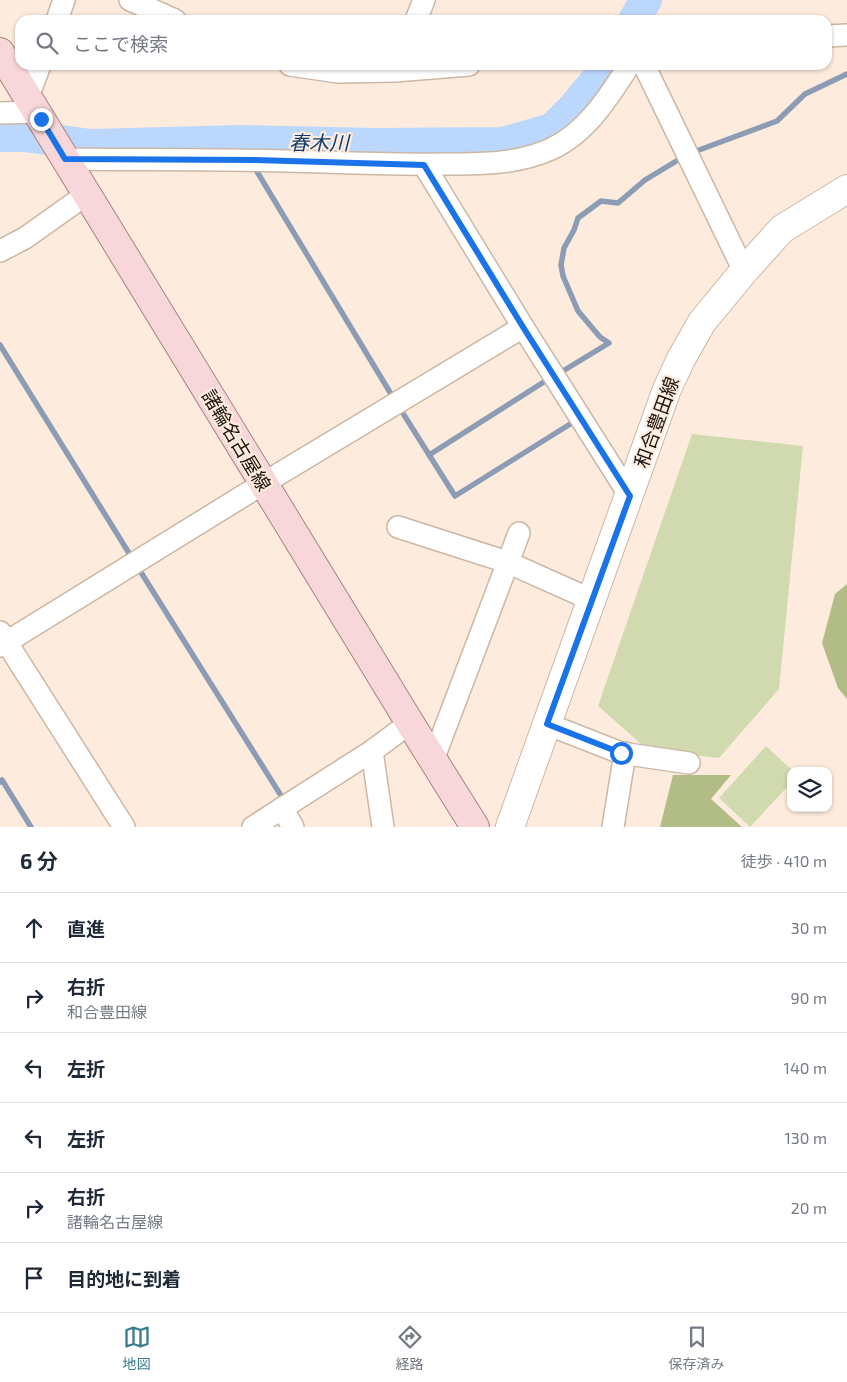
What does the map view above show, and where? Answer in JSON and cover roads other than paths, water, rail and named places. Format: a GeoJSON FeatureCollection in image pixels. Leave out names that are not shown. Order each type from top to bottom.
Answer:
{"type":"FeatureCollection","features":[{"type":"Feature","properties":{"kind":"main road","name":"諸輪名古屋線"},"geometry":{"type":"LineString","coordinates":[[0,52],[475,827]]}},
{"type":"Feature","properties":{"kind":"main road","name":"和合豊田線"},"geometry":{"type":"LineString","coordinates":[[510,827],[667,389],[680,359],[702,322],[782,229],[847,188]]}},
{"type":"Feature","properties":{"kind":"street"},"geometry":{"type":"LineString","coordinates":[[59,15],[64,0]]}},
{"type":"Feature","properties":{"kind":"street"},"geometry":{"type":"LineString","coordinates":[[130,0],[164,15]]}},
{"type":"Feature","properties":{"kind":"street"},"geometry":{"type":"LineString","coordinates":[[418,15],[424,0]]}},
{"type":"Feature","properties":{"kind":"street"},"geometry":{"type":"LineString","coordinates":[[832,36],[847,35]]}},
{"type":"Feature","properties":{"kind":"street"},"geometry":{"type":"LineString","coordinates":[[0,113],[34,108],[31,90],[38,70]]}},
{"type":"Feature","properties":{"kind":"street"},"geometry":{"type":"LineString","coordinates":[[324,70],[338,72],[367,70]]}},
{"type":"Feature","properties":{"kind":"street"},"geometry":{"type":"LineString","coordinates":[[63,156],[424,165],[511,161],[538,154],[570,138],[588,121],[632,70]]}},
{"type":"Feature","properties":{"kind":"street"},"geometry":{"type":"LineString","coordinates":[[638,70],[744,271]]}},
{"type":"Feature","properties":{"kind":"street"},"geometry":{"type":"LineString","coordinates":[[424,165],[523,327],[630,496]]}},
{"type":"Feature","properties":{"kind":"street"},"geometry":{"type":"LineString","coordinates":[[0,251],[25,238],[87,194]]}},
{"type":"Feature","properties":{"kind":"street"},"geometry":{"type":"LineString","coordinates":[[124,827],[2,640],[523,327]]}},
{"type":"Feature","properties":{"kind":"street"},"geometry":{"type":"LineString","coordinates":[[398,527],[507,562],[592,600]]}},
{"type":"Feature","properties":{"kind":"street"},"geometry":{"type":"LineString","coordinates":[[433,760],[519,534]]}},
{"type":"Feature","properties":{"kind":"street"},"geometry":{"type":"LineString","coordinates":[[253,827],[372,751],[410,723]]}},
{"type":"Feature","properties":{"kind":"street"},"geometry":{"type":"LineString","coordinates":[[547,724],[625,753],[689,763]]}},
{"type":"Feature","properties":{"kind":"street"},"geometry":{"type":"LineString","coordinates":[[372,751],[383,827]]}},
{"type":"Feature","properties":{"kind":"street"},"geometry":{"type":"LineString","coordinates":[[612,827],[625,753]]}},
{"type":"Feature","properties":{"kind":"street"},"geometry":{"type":"LineString","coordinates":[[282,808],[293,827]]}},
{"type":"Feature","properties":{"kind":"waterway","name":"春木川"},"geometry":{"type":"LineString","coordinates":[[637,15],[646,0]]}},
{"type":"Feature","properties":{"kind":"waterway","name":"春木川"},"geometry":{"type":"LineString","coordinates":[[0,136],[24,136],[91,145],[240,141],[374,144],[503,143],[552,129],[574,107],[603,70]]}},
{"type":"Feature","properties":{"kind":"waterway"},"geometry":{"type":"LineString","coordinates":[[691,153],[777,121],[805,94],[847,74]]}},
{"type":"Feature","properties":{"kind":"waterway"},"geometry":{"type":"LineString","coordinates":[[240,141],[247,155]]}},
{"type":"Feature","properties":{"kind":"waterway"},"geometry":{"type":"LineString","coordinates":[[558,374],[609,343],[600,337],[578,311],[563,276],[561,265],[564,248],[578,218],[601,201],[618,203],[645,180],[683,157]]}},
{"type":"Feature","properties":{"kind":"waterway"},"geometry":{"type":"LineString","coordinates":[[253,165],[394,399]]}},
{"type":"Feature","properties":{"kind":"waterway"},"geometry":{"type":"LineString","coordinates":[[0,345],[132,558]]}},
{"type":"Feature","properties":{"kind":"waterway"},"geometry":{"type":"LineString","coordinates":[[429,455],[550,378]]}},
{"type":"Feature","properties":{"kind":"waterway"},"geometry":{"type":"LineString","coordinates":[[399,407],[455,496],[575,421]]}},
{"type":"Feature","properties":{"kind":"waterway"},"geometry":{"type":"LineString","coordinates":[[137,566],[285,802]]}},
{"type":"Feature","properties":{"kind":"waterway"},"geometry":{"type":"LineString","coordinates":[[0,782],[2,780],[31,827]]}}]}
